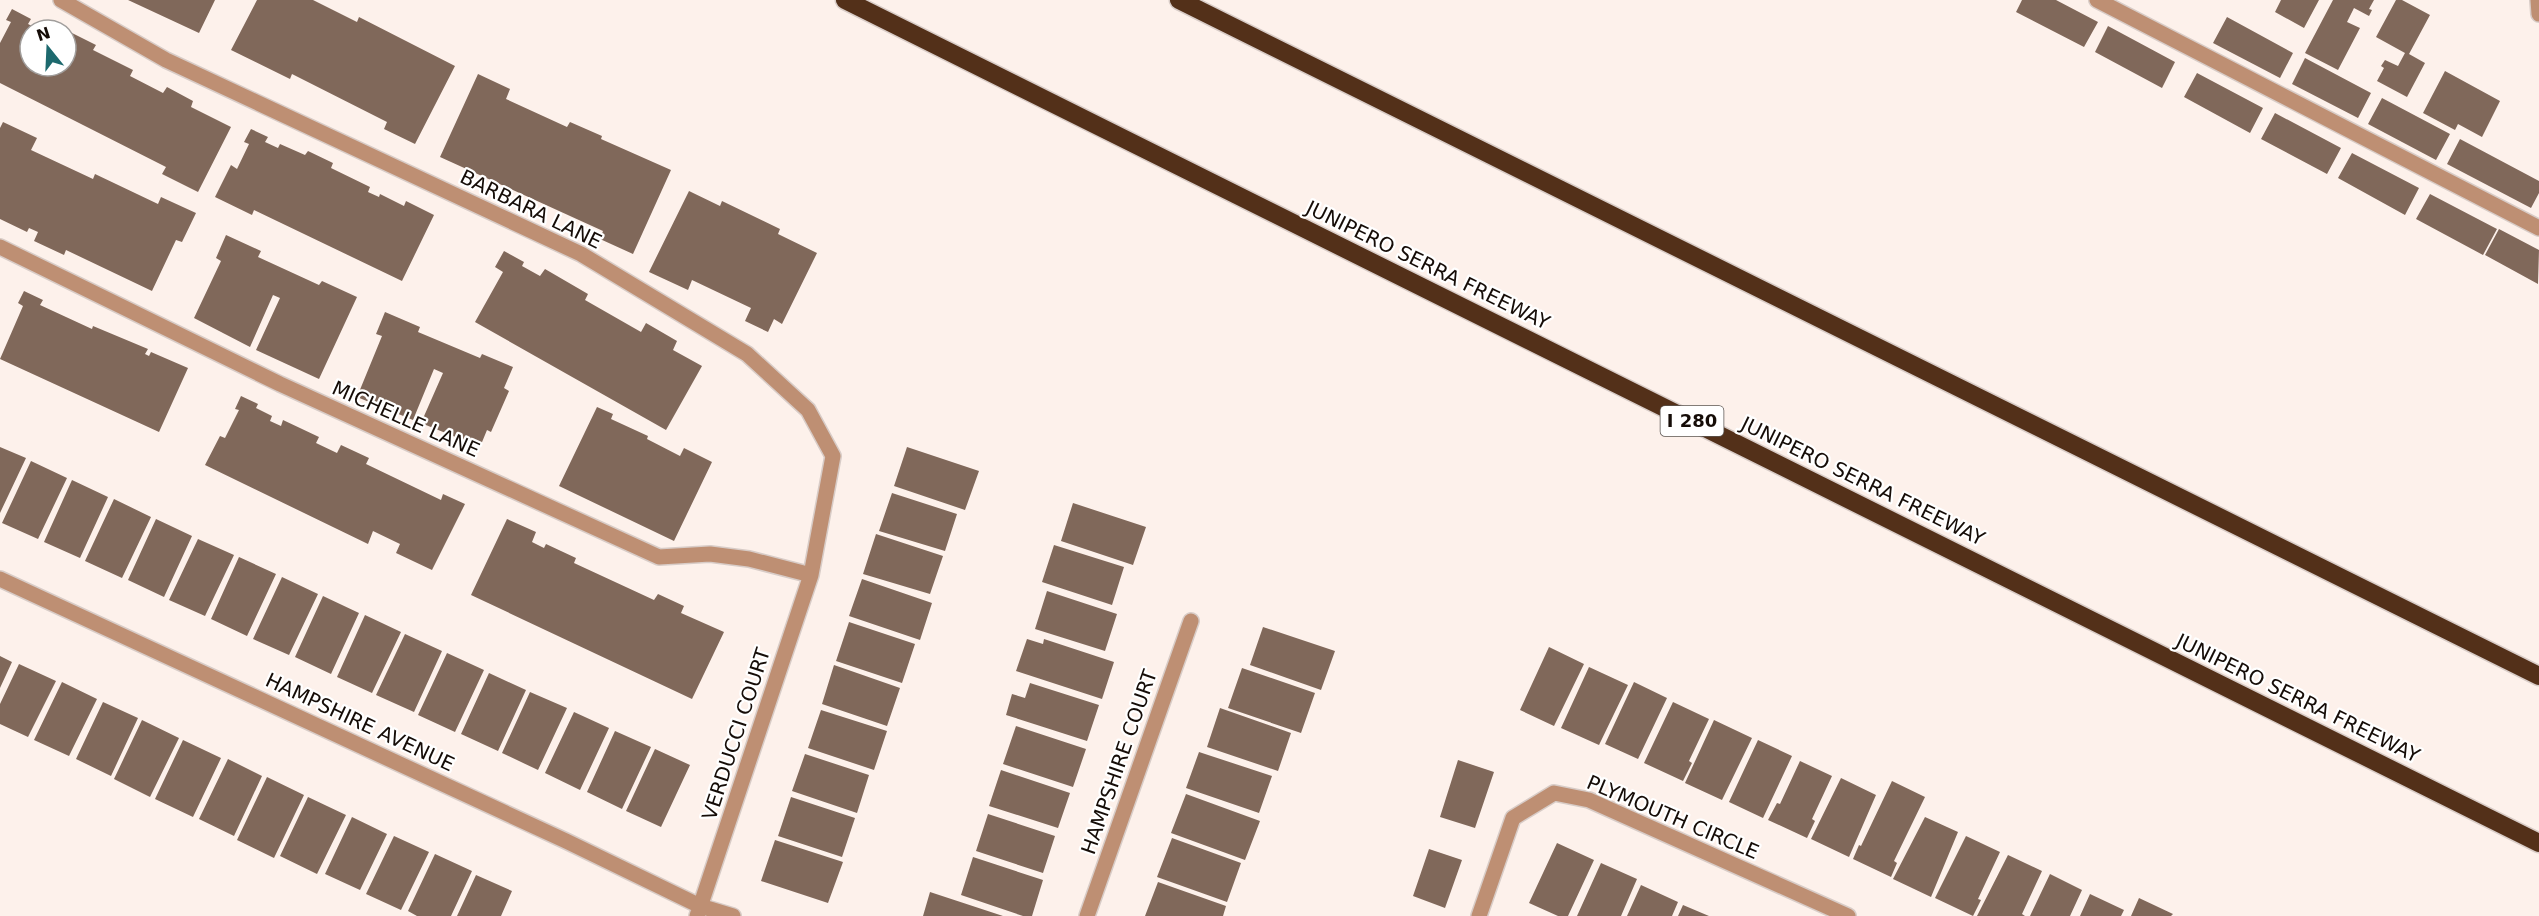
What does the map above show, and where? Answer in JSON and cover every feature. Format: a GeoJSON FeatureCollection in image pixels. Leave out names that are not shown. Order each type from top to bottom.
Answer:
{"type":"FeatureCollection","features":[{"type":"Feature","properties":{"kind":"highway","name":"JUNIPERO SERRA FREEWAY"},"geometry":{"type":"LineString","coordinates":[[845,0],[2539,843]]}},
{"type":"Feature","properties":{"kind":"highway"},"geometry":{"type":"LineString","coordinates":[[1179,0],[2539,676]]}},
{"type":"Feature","properties":{"kind":"street","name":"BARBARA LANE"},"geometry":{"type":"LineString","coordinates":[[61,0],[166,60],[581,255],[747,354],[808,410],[832,456],[811,575]]}},
{"type":"Feature","properties":{"kind":"street"},"geometry":{"type":"LineString","coordinates":[[2097,0],[2539,228]]}},
{"type":"Feature","properties":{"kind":"street"},"geometry":{"type":"LineString","coordinates":[[2538,0],[2539,14]]}},
{"type":"Feature","properties":{"kind":"street","name":"MICHELLE LANE"},"geometry":{"type":"LineString","coordinates":[[0,246],[280,384],[659,557],[710,554],[749,559],[811,575]]}},
{"type":"Feature","properties":{"kind":"street","name":"VERDUCCI COURT"},"geometry":{"type":"LineString","coordinates":[[699,911],[811,575]]}},
{"type":"Feature","properties":{"kind":"street","name":"HAMPSHIRE AVENUE"},"geometry":{"type":"LineString","coordinates":[[0,579],[566,841],[699,911]]}},
{"type":"Feature","properties":{"kind":"street","name":"HAMPSHIRE COURT"},"geometry":{"type":"LineString","coordinates":[[1087,916],[1191,621]]}},
{"type":"Feature","properties":{"kind":"street","name":"PLYMOUTH CIRCLE"},"geometry":{"type":"LineString","coordinates":[[1479,916],[1513,818],[1554,793],[1589,800],[1848,916]]}},
{"type":"Feature","properties":{"kind":"street"},"geometry":{"type":"LineString","coordinates":[[699,911],[733,916]]}},
{"type":"Feature","properties":{"kind":"building"},"geometry":{"type":"Polygon","coordinates":[[[128,0],[215,0],[199,33],[128,0]]]}},
{"type":"Feature","properties":{"kind":"building"},"geometry":{"type":"Polygon","coordinates":[[[257,0],[313,0],[357,22],[359,17],[455,66],[415,144],[384,129],[387,122],[292,74],[290,79],[231,50],[257,0]]]}},
{"type":"Feature","properties":{"kind":"building"},"geometry":{"type":"Polygon","coordinates":[[[2022,0],[2056,0],[2098,22],[2084,47],[2016,12],[2022,0]]]}},
{"type":"Feature","properties":{"kind":"building"},"geometry":{"type":"Polygon","coordinates":[[[2281,0],[2319,0],[2304,28],[2275,12],[2281,0]]]}},
{"type":"Feature","properties":{"kind":"building"},"geometry":{"type":"Polygon","coordinates":[[[2333,0],[2374,0],[2369,9],[2372,10],[2369,16],[2354,8],[2347,22],[2360,28],[2338,70],[2305,53],[2333,0]]]}},
{"type":"Feature","properties":{"kind":"building"},"geometry":{"type":"Polygon","coordinates":[[[2396,0],[2402,0],[2430,15],[2409,54],[2425,63],[2407,97],[2377,81],[2384,68],[2381,66],[2385,60],[2398,66],[2405,53],[2376,37],[2396,0]]]}},
{"type":"Feature","properties":{"kind":"building"},"geometry":{"type":"Polygon","coordinates":[[[12,9],[29,18],[18,18],[18,78],[78,78],[78,36],[96,45],[93,50],[133,70],[130,76],[163,93],[167,87],[193,101],[191,107],[231,127],[198,192],[162,174],[166,167],[0,83],[0,43],[11,22],[6,20],[12,9]]]}},
{"type":"Feature","properties":{"kind":"building"},"geometry":{"type":"Polygon","coordinates":[[[2227,17],[2293,53],[2280,78],[2213,43],[2227,17]]]}},
{"type":"Feature","properties":{"kind":"building"},"geometry":{"type":"Polygon","coordinates":[[[2108,26],[2175,62],[2162,88],[2095,52],[2108,26]]]}},
{"type":"Feature","properties":{"kind":"building"},"geometry":{"type":"Polygon","coordinates":[[[2305,58],[2371,93],[2358,118],[2292,84],[2305,58]]]}},
{"type":"Feature","properties":{"kind":"building"},"geometry":{"type":"Polygon","coordinates":[[[2445,71],[2500,101],[2482,137],[2458,124],[2455,130],[2423,113],[2445,71]]]}},
{"type":"Feature","properties":{"kind":"building"},"geometry":{"type":"Polygon","coordinates":[[[2197,73],[2263,108],[2250,133],[2184,97],[2197,73]]]}},
{"type":"Feature","properties":{"kind":"building"},"geometry":{"type":"Polygon","coordinates":[[[478,74],[510,89],[506,99],[567,127],[570,122],[602,136],[601,139],[671,170],[633,254],[600,239],[603,231],[440,157],[478,74]]]}},
{"type":"Feature","properties":{"kind":"building"},"geometry":{"type":"Polygon","coordinates":[[[2382,98],[2450,134],[2436,160],[2368,124],[2382,98]]]}},
{"type":"Feature","properties":{"kind":"building"},"geometry":{"type":"Polygon","coordinates":[[[2275,113],[2341,148],[2327,174],[2261,139],[2275,113]]]}},
{"type":"Feature","properties":{"kind":"building"},"geometry":{"type":"Polygon","coordinates":[[[3,122],[37,138],[31,150],[93,179],[95,174],[158,204],[161,197],[196,213],[182,242],[176,240],[152,291],[66,250],[64,255],[34,241],[38,232],[29,228],[27,232],[0,219],[0,128],[3,122]]]}},
{"type":"Feature","properties":{"kind":"building"},"geometry":{"type":"Polygon","coordinates":[[[251,129],[268,137],[265,142],[278,148],[280,144],[305,155],[308,151],[333,163],[331,168],[370,187],[368,192],[379,197],[380,194],[404,206],[406,201],[434,215],[402,281],[254,210],[252,215],[215,197],[231,165],[237,169],[249,144],[244,142],[251,129]]]}},
{"type":"Feature","properties":{"kind":"building"},"geometry":{"type":"Polygon","coordinates":[[[2460,139],[2539,181],[2539,193],[2531,208],[2447,164],[2460,139]]]}},
{"type":"Feature","properties":{"kind":"building"},"geometry":{"type":"Polygon","coordinates":[[[2352,153],[2419,188],[2405,215],[2338,178],[2352,153]]]}},
{"type":"Feature","properties":{"kind":"building"},"geometry":{"type":"Polygon","coordinates":[[[689,191],[720,206],[722,201],[780,229],[778,234],[817,253],[782,324],[774,319],[768,332],[745,321],[751,308],[692,280],[688,290],[649,272],[689,191]]]}},
{"type":"Feature","properties":{"kind":"building"},"geometry":{"type":"Polygon","coordinates":[[[2430,194],[2497,229],[2483,255],[2416,219],[2430,194]]]}},
{"type":"Feature","properties":{"kind":"building"},"geometry":{"type":"Polygon","coordinates":[[[2499,229],[2539,250],[2538,284],[2485,255],[2499,229]]]}},
{"type":"Feature","properties":{"kind":"building"},"geometry":{"type":"Polygon","coordinates":[[[226,235],[261,251],[258,257],[319,285],[322,281],[357,297],[319,379],[256,350],[280,298],[273,295],[250,347],[194,318],[221,261],[216,258],[226,235]]]}},
{"type":"Feature","properties":{"kind":"building"},"geometry":{"type":"Polygon","coordinates":[[[504,251],[524,262],[522,266],[540,276],[545,269],[588,294],[585,300],[641,332],[646,323],[677,341],[673,350],[702,366],[666,430],[475,322],[503,272],[495,267],[504,251]]]}},
{"type":"Feature","properties":{"kind":"building"},"geometry":{"type":"Polygon","coordinates":[[[24,291],[43,300],[40,305],[92,329],[93,326],[148,349],[145,354],[149,356],[151,352],[188,368],[159,432],[0,359],[23,306],[18,303],[24,291]]]}},
{"type":"Feature","properties":{"kind":"building"},"geometry":{"type":"Polygon","coordinates":[[[385,312],[420,327],[418,332],[480,358],[482,354],[513,367],[504,388],[509,391],[491,432],[487,430],[480,447],[421,423],[443,373],[434,369],[413,420],[357,397],[382,336],[376,334],[385,312]]]}},
{"type":"Feature","properties":{"kind":"building"},"geometry":{"type":"Polygon","coordinates":[[[241,396],[258,404],[256,408],[272,416],[270,421],[281,426],[283,420],[319,437],[316,443],[337,453],[341,445],[369,458],[366,464],[441,500],[443,494],[465,504],[432,570],[396,553],[400,544],[373,531],[368,544],[205,465],[220,436],[225,438],[239,410],[235,409],[241,396]]]}},
{"type":"Feature","properties":{"kind":"building"},"geometry":{"type":"Polygon","coordinates":[[[597,407],[613,414],[611,419],[648,436],[647,439],[680,456],[684,448],[712,462],[674,541],[559,486],[597,407]]]}},
{"type":"Feature","properties":{"kind":"building"},"geometry":{"type":"Polygon","coordinates":[[[0,447],[26,458],[0,513],[0,447]]]}},
{"type":"Feature","properties":{"kind":"building"},"geometry":{"type":"Polygon","coordinates":[[[907,447],[979,471],[965,510],[894,486],[907,447]]]}},
{"type":"Feature","properties":{"kind":"building"},"geometry":{"type":"Polygon","coordinates":[[[31,461],[67,478],[38,539],[2,523],[31,461]]]}},
{"type":"Feature","properties":{"kind":"building"},"geometry":{"type":"Polygon","coordinates":[[[72,480],[108,497],[80,558],[44,542],[72,480]]]}},
{"type":"Feature","properties":{"kind":"building"},"geometry":{"type":"Polygon","coordinates":[[[892,493],[957,514],[945,551],[879,531],[892,493]]]}},
{"type":"Feature","properties":{"kind":"building"},"geometry":{"type":"Polygon","coordinates":[[[114,499],[151,517],[122,578],[85,561],[114,499]]]}},
{"type":"Feature","properties":{"kind":"building"},"geometry":{"type":"Polygon","coordinates":[[[1073,503],[1146,527],[1133,565],[1061,541],[1073,503]]]}},
{"type":"Feature","properties":{"kind":"building"},"geometry":{"type":"Polygon","coordinates":[[[156,519],[192,536],[164,597],[128,580],[156,519]]]}},
{"type":"Feature","properties":{"kind":"building"},"geometry":{"type":"Polygon","coordinates":[[[507,519],[536,532],[532,542],[544,548],[546,544],[576,558],[574,563],[654,600],[658,594],[684,606],[681,613],[724,632],[692,699],[471,595],[507,519]]]}},
{"type":"Feature","properties":{"kind":"building"},"geometry":{"type":"Polygon","coordinates":[[[876,534],[943,556],[930,594],[863,574],[876,534]]]}},
{"type":"Feature","properties":{"kind":"building"},"geometry":{"type":"Polygon","coordinates":[[[198,539],[234,555],[205,616],[169,600],[198,539]]]}},
{"type":"Feature","properties":{"kind":"building"},"geometry":{"type":"Polygon","coordinates":[[[1054,545],[1124,567],[1112,605],[1042,582],[1054,545]]]}},
{"type":"Feature","properties":{"kind":"building"},"geometry":{"type":"Polygon","coordinates":[[[239,557],[276,574],[247,636],[211,619],[239,557]]]}},
{"type":"Feature","properties":{"kind":"building"},"geometry":{"type":"Polygon","coordinates":[[[282,577],[318,594],[289,655],[253,639],[282,577]]]}},
{"type":"Feature","properties":{"kind":"building"},"geometry":{"type":"Polygon","coordinates":[[[862,579],[932,603],[920,640],[849,616],[862,579]]]}},
{"type":"Feature","properties":{"kind":"building"},"geometry":{"type":"Polygon","coordinates":[[[1047,591],[1117,614],[1105,651],[1035,629],[1047,591]]]}},
{"type":"Feature","properties":{"kind":"building"},"geometry":{"type":"Polygon","coordinates":[[[323,596],[359,613],[331,674],[295,657],[323,596]]]}},
{"type":"Feature","properties":{"kind":"building"},"geometry":{"type":"Polygon","coordinates":[[[365,615],[401,632],[372,693],[337,677],[365,615]]]}},
{"type":"Feature","properties":{"kind":"building"},"geometry":{"type":"Polygon","coordinates":[[[849,622],[915,644],[902,683],[836,661],[849,622]]]}},
{"type":"Feature","properties":{"kind":"building"},"geometry":{"type":"Polygon","coordinates":[[[1263,627],[1335,651],[1321,690],[1250,665],[1263,627]]]}},
{"type":"Feature","properties":{"kind":"building"},"geometry":{"type":"Polygon","coordinates":[[[405,634],[442,651],[414,712],[376,695],[405,634]]]}},
{"type":"Feature","properties":{"kind":"building"},"geometry":{"type":"Polygon","coordinates":[[[1027,639],[1043,644],[1044,639],[1114,662],[1102,699],[1016,671],[1027,639]]]}},
{"type":"Feature","properties":{"kind":"building"},"geometry":{"type":"Polygon","coordinates":[[[1549,647],[1584,664],[1554,726],[1520,710],[1549,647]]]}},
{"type":"Feature","properties":{"kind":"building"},"geometry":{"type":"Polygon","coordinates":[[[447,653],[484,670],[455,732],[418,715],[447,653]]]}},
{"type":"Feature","properties":{"kind":"building"},"geometry":{"type":"Polygon","coordinates":[[[0,656],[12,662],[0,688],[0,656]]]}},
{"type":"Feature","properties":{"kind":"building"},"geometry":{"type":"Polygon","coordinates":[[[19,664],[56,681],[28,737],[0,724],[0,704],[19,664]]]}},
{"type":"Feature","properties":{"kind":"building"},"geometry":{"type":"Polygon","coordinates":[[[834,665],[900,688],[887,726],[822,704],[834,665]]]}},
{"type":"Feature","properties":{"kind":"building"},"geometry":{"type":"Polygon","coordinates":[[[1589,667],[1628,685],[1599,745],[1561,728],[1589,667]]]}},
{"type":"Feature","properties":{"kind":"building"},"geometry":{"type":"Polygon","coordinates":[[[1242,668],[1315,693],[1301,733],[1228,708],[1242,668]]]}},
{"type":"Feature","properties":{"kind":"building"},"geometry":{"type":"Polygon","coordinates":[[[489,673],[526,690],[498,751],[461,734],[489,673]]]}},
{"type":"Feature","properties":{"kind":"building"},"geometry":{"type":"Polygon","coordinates":[[[62,682],[97,699],[69,756],[34,740],[62,682]]]}},
{"type":"Feature","properties":{"kind":"building"},"geometry":{"type":"Polygon","coordinates":[[[1634,682],[1667,698],[1638,759],[1605,744],[1634,682]]]}},
{"type":"Feature","properties":{"kind":"building"},"geometry":{"type":"Polygon","coordinates":[[[1030,683],[1099,705],[1087,741],[1006,715],[1012,694],[1025,698],[1030,683]]]}},
{"type":"Feature","properties":{"kind":"building"},"geometry":{"type":"Polygon","coordinates":[[[530,692],[567,708],[538,770],[502,753],[530,692]]]}},
{"type":"Feature","properties":{"kind":"building"},"geometry":{"type":"Polygon","coordinates":[[[103,702],[138,718],[111,776],[76,759],[103,702]]]}},
{"type":"Feature","properties":{"kind":"building"},"geometry":{"type":"Polygon","coordinates":[[[1673,702],[1709,719],[1689,761],[1692,763],[1683,781],[1644,763],[1673,702]]]}},
{"type":"Feature","properties":{"kind":"building"},"geometry":{"type":"Polygon","coordinates":[[[1220,708],[1291,733],[1278,771],[1207,747],[1220,708]]]}},
{"type":"Feature","properties":{"kind":"building"},"geometry":{"type":"Polygon","coordinates":[[[821,710],[887,731],[874,770],[808,748],[821,710]]]}},
{"type":"Feature","properties":{"kind":"building"},"geometry":{"type":"Polygon","coordinates":[[[574,712],[609,728],[580,790],[545,773],[574,712]]]}},
{"type":"Feature","properties":{"kind":"building"},"geometry":{"type":"Polygon","coordinates":[[[142,720],[179,738],[150,797],[114,779],[142,720]]]}},
{"type":"Feature","properties":{"kind":"building"},"geometry":{"type":"Polygon","coordinates":[[[1714,720],[1752,738],[1722,800],[1685,783],[1714,720]]]}},
{"type":"Feature","properties":{"kind":"building"},"geometry":{"type":"Polygon","coordinates":[[[1016,726],[1086,749],[1073,787],[1003,764],[1016,726]]]}},
{"type":"Feature","properties":{"kind":"building"},"geometry":{"type":"Polygon","coordinates":[[[615,731],[651,747],[622,809],[587,792],[615,731]]]}},
{"type":"Feature","properties":{"kind":"building"},"geometry":{"type":"Polygon","coordinates":[[[183,740],[221,758],[193,817],[155,799],[183,740]]]}},
{"type":"Feature","properties":{"kind":"building"},"geometry":{"type":"Polygon","coordinates":[[[1758,740],[1792,756],[1763,818],[1729,802],[1758,740]]]}},
{"type":"Feature","properties":{"kind":"building"},"geometry":{"type":"Polygon","coordinates":[[[655,749],[690,765],[661,827],[626,811],[655,749]]]}},
{"type":"Feature","properties":{"kind":"building"},"geometry":{"type":"Polygon","coordinates":[[[1199,752],[1272,776],[1259,813],[1186,788],[1199,752]]]}},
{"type":"Feature","properties":{"kind":"building"},"geometry":{"type":"Polygon","coordinates":[[[805,754],[869,775],[857,813],[792,791],[805,754]]]}},
{"type":"Feature","properties":{"kind":"building"},"geometry":{"type":"Polygon","coordinates":[[[228,759],[262,776],[234,836],[199,819],[228,759]]]}},
{"type":"Feature","properties":{"kind":"building"},"geometry":{"type":"Polygon","coordinates":[[[1458,760],[1494,772],[1475,828],[1440,817],[1458,760]]]}},
{"type":"Feature","properties":{"kind":"building"},"geometry":{"type":"Polygon","coordinates":[[[1800,761],[1832,776],[1812,819],[1815,821],[1807,838],[1768,820],[1777,803],[1780,804],[1800,761]]]}},
{"type":"Feature","properties":{"kind":"building"},"geometry":{"type":"Polygon","coordinates":[[[1001,770],[1070,793],[1058,828],[989,806],[1001,770]]]}},
{"type":"Feature","properties":{"kind":"building"},"geometry":{"type":"Polygon","coordinates":[[[267,777],[304,795],[274,858],[237,840],[267,777]]]}},
{"type":"Feature","properties":{"kind":"building"},"geometry":{"type":"Polygon","coordinates":[[[1841,778],[1876,795],[1849,857],[1811,839],[1841,778]]]}},
{"type":"Feature","properties":{"kind":"building"},"geometry":{"type":"Polygon","coordinates":[[[1892,781],[1925,797],[1894,861],[1897,863],[1891,877],[1853,859],[1892,781]]]}},
{"type":"Feature","properties":{"kind":"building"},"geometry":{"type":"Polygon","coordinates":[[[1186,794],[1260,821],[1245,860],[1171,833],[1186,794]]]}},
{"type":"Feature","properties":{"kind":"building"},"geometry":{"type":"Polygon","coordinates":[[[308,797],[346,815],[317,874],[280,856],[308,797]]]}},
{"type":"Feature","properties":{"kind":"building"},"geometry":{"type":"Polygon","coordinates":[[[791,797],[855,818],[842,857],[778,836],[791,797]]]}},
{"type":"Feature","properties":{"kind":"building"},"geometry":{"type":"Polygon","coordinates":[[[988,814],[1055,836],[1043,873],[976,851],[988,814]]]}},
{"type":"Feature","properties":{"kind":"building"},"geometry":{"type":"Polygon","coordinates":[[[352,817],[387,834],[360,890],[325,874],[352,817]]]}},
{"type":"Feature","properties":{"kind":"building"},"geometry":{"type":"Polygon","coordinates":[[[1925,817],[1958,832],[1931,897],[1893,879],[1925,817]]]}},
{"type":"Feature","properties":{"kind":"building"},"geometry":{"type":"Polygon","coordinates":[[[394,836],[429,852],[401,910],[366,894],[394,836]]]}},
{"type":"Feature","properties":{"kind":"building"},"geometry":{"type":"Polygon","coordinates":[[[1966,836],[2000,852],[1978,899],[1981,900],[1973,916],[1935,898],[1966,836]]]}},
{"type":"Feature","properties":{"kind":"building"},"geometry":{"type":"Polygon","coordinates":[[[1172,838],[1241,863],[1227,902],[1157,877],[1172,838]]]}},
{"type":"Feature","properties":{"kind":"building"},"geometry":{"type":"Polygon","coordinates":[[[775,840],[843,862],[828,903],[761,881],[775,840]]]}},
{"type":"Feature","properties":{"kind":"building"},"geometry":{"type":"Polygon","coordinates":[[[1557,843],[1594,860],[1568,916],[1558,916],[1529,903],[1557,843]]]}},
{"type":"Feature","properties":{"kind":"building"},"geometry":{"type":"Polygon","coordinates":[[[1429,849],[1462,860],[1445,908],[1413,896],[1429,849]]]}},
{"type":"Feature","properties":{"kind":"building"},"geometry":{"type":"Polygon","coordinates":[[[435,854],[472,871],[451,916],[417,916],[408,911],[435,854]]]}},
{"type":"Feature","properties":{"kind":"building"},"geometry":{"type":"Polygon","coordinates":[[[2008,855],[2042,871],[2022,914],[2025,916],[1977,916],[2008,855]]]}},
{"type":"Feature","properties":{"kind":"building"},"geometry":{"type":"Polygon","coordinates":[[[973,857],[1043,880],[1032,916],[1023,916],[961,895],[973,857]]]}},
{"type":"Feature","properties":{"kind":"building"},"geometry":{"type":"Polygon","coordinates":[[[1601,863],[1637,879],[1621,916],[1577,916],[1601,863]]]}},
{"type":"Feature","properties":{"kind":"building"},"geometry":{"type":"Polygon","coordinates":[[[2050,874],[2082,890],[2070,916],[2030,916],[2050,874]]]}},
{"type":"Feature","properties":{"kind":"building"},"geometry":{"type":"Polygon","coordinates":[[[476,875],[512,891],[501,916],[457,916],[476,875]]]}},
{"type":"Feature","properties":{"kind":"building"},"geometry":{"type":"Polygon","coordinates":[[[1158,882],[1226,906],[1223,916],[1145,916],[1158,882]]]}},
{"type":"Feature","properties":{"kind":"building"},"geometry":{"type":"Polygon","coordinates":[[[1641,885],[1678,902],[1672,916],[1627,916],[1641,885]]]}},
{"type":"Feature","properties":{"kind":"building"},"geometry":{"type":"Polygon","coordinates":[[[930,892],[1003,916],[923,916],[930,892]]]}},
{"type":"Feature","properties":{"kind":"building"},"geometry":{"type":"Polygon","coordinates":[[[2090,894],[2124,910],[2121,916],[2080,916],[2090,894]]]}},
{"type":"Feature","properties":{"kind":"building"},"geometry":{"type":"Polygon","coordinates":[[[2139,898],[2173,914],[2171,916],[2131,916],[2139,898]]]}},
{"type":"Feature","properties":{"kind":"building"},"geometry":{"type":"Polygon","coordinates":[[[1683,905],[1709,916],[1678,916],[1683,905]]]}}]}
